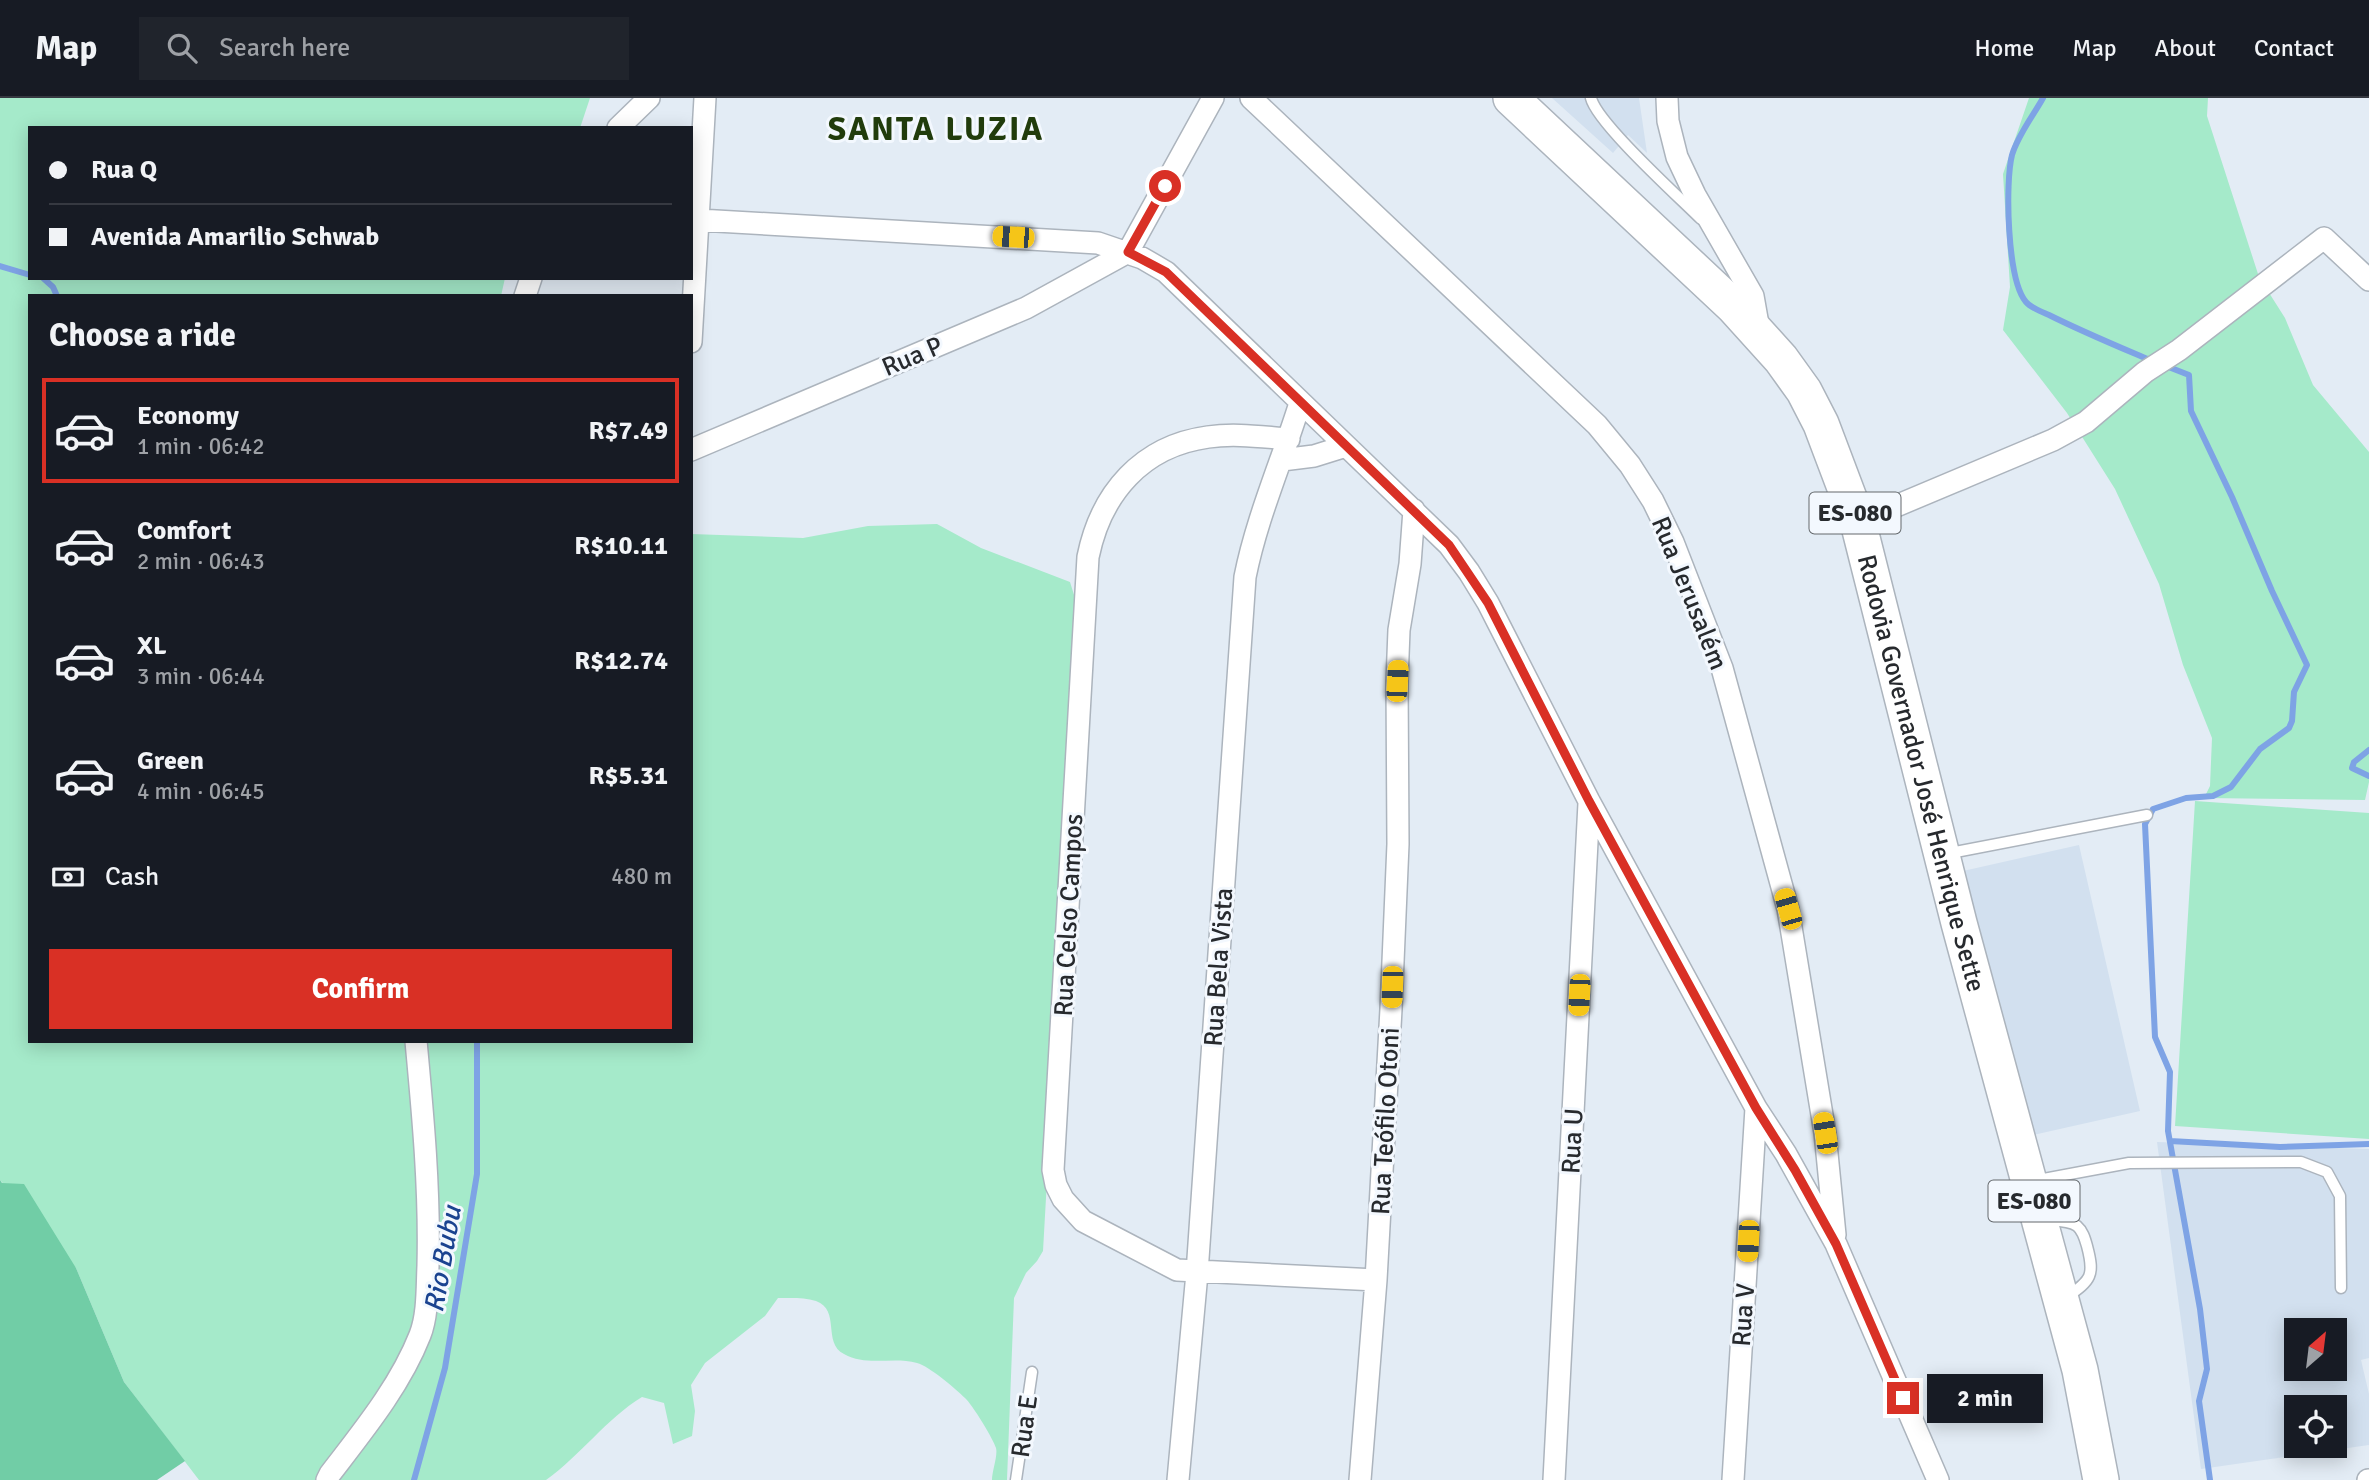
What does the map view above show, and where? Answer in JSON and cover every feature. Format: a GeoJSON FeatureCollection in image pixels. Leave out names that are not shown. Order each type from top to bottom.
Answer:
{"type":"FeatureCollection","features":[{"type":"Feature","properties":{"kind":"main road","name":"Rodovia Governador José Henrique Sette"},"geometry":{"type":"LineString","coordinates":[[1511,98],[1760,336],[1804,391],[1822,424],[1858,522],[1942,855],[2080,1370],[2101,1480]]}},
{"type":"Feature","properties":{"kind":"street"},"geometry":{"type":"LineString","coordinates":[[620,126],[649,98]]}},
{"type":"Feature","properties":{"kind":"street"},"geometry":{"type":"LineString","coordinates":[[693,312],[705,98]]}},
{"type":"Feature","properties":{"kind":"street"},"geometry":{"type":"LineString","coordinates":[[1128,252],[1213,98]]}},
{"type":"Feature","properties":{"kind":"street","name":"Rua Jerusalém"},"geometry":{"type":"LineString","coordinates":[[1251,98],[1597,425],[1630,465],[1653,500],[1673,542],[1721,668],[1788,909],[1825,1133],[1836,1244]]}},
{"type":"Feature","properties":{"kind":"street"},"geometry":{"type":"LineString","coordinates":[[1667,98],[1668,121],[1677,157],[1695,195],[1753,296],[1760,336]]}},
{"type":"Feature","properties":{"kind":"street"},"geometry":{"type":"LineString","coordinates":[[699,220],[1076,241],[1098,243],[1128,252],[1166,272],[1449,545],[1481,592],[1589,801],[1756,1108],[1792,1165],[1836,1244],[1938,1480]]}},
{"type":"Feature","properties":{"kind":"street"},"geometry":{"type":"LineString","coordinates":[[1858,522],[2053,440],[2086,422],[2145,372],[2324,238],[2369,280]]}},
{"type":"Feature","properties":{"kind":"street","name":"Rua P"},"geometry":{"type":"LineString","coordinates":[[693,449],[1026,308],[1128,252]]}},
{"type":"Feature","properties":{"kind":"street","name":"Rua Bela Vista"},"geometry":{"type":"LineString","coordinates":[[1178,1480],[1197,1273],[1245,577],[1258,520],[1282,460],[1300,403]]}},
{"type":"Feature","properties":{"kind":"street","name":"Rua Celso Campos"},"geometry":{"type":"LineString","coordinates":[[1289,439],[1233,435],[1208,437],[1164,450],[1127,477],[1101,513],[1093,534],[1088,556],[1054,1170],[1056,1185],[1063,1199],[1083,1222],[1177,1270],[1376,1280]]}},
{"type":"Feature","properties":{"kind":"street"},"geometry":{"type":"LineString","coordinates":[[1282,460],[1314,456],[1346,446]]}},
{"type":"Feature","properties":{"kind":"street","name":"Rua Teófilo Otoni"},"geometry":{"type":"LineString","coordinates":[[1360,1480],[1376,1280],[1398,844],[1399,630],[1410,564],[1414,510]]}},
{"type":"Feature","properties":{"kind":"street","name":"Rua U"},"geometry":{"type":"LineString","coordinates":[[1555,1480],[1589,801]]}},
{"type":"Feature","properties":{"kind":"street"},"geometry":{"type":"LineString","coordinates":[[327,1480],[376,1415],[422,1332],[429,1233],[416,1043]]}},
{"type":"Feature","properties":{"kind":"street","name":"Rua V"},"geometry":{"type":"LineString","coordinates":[[1733,1480],[1756,1108]]}},
{"type":"Feature","properties":{"kind":"lane"},"geometry":{"type":"LineString","coordinates":[[1591,98],[1608,125],[1718,236]]}},
{"type":"Feature","properties":{"kind":"lane"},"geometry":{"type":"LineString","coordinates":[[1942,855],[2147,815]]}},
{"type":"Feature","properties":{"kind":"lane"},"geometry":{"type":"LineString","coordinates":[[2029,1181],[2129,1163],[2301,1162],[2327,1172],[2340,1196],[2341,1288]]}},
{"type":"Feature","properties":{"kind":"lane","name":"Rua E"},"geometry":{"type":"LineString","coordinates":[[1016,1480],[1032,1372]]}},
{"type":"Feature","properties":{"kind":"shaded area"},"geometry":{"type":"Polygon","coordinates":[[[1552,98],[1639,98],[1647,153],[1628,135],[1613,153],[1552,98]]]}},
{"type":"Feature","properties":{"kind":"shaded area"},"geometry":{"type":"Polygon","coordinates":[[[2079,845],[2140,1111],[2024,1137],[1963,871],[2079,845]]]}},
{"type":"Feature","properties":{"kind":"shaded area"},"geometry":{"type":"Polygon","coordinates":[[[2157,1142],[2369,1149],[2369,1358],[2361,1360],[2369,1394],[2369,1445],[2347,1448],[2347,1395],[2284,1395],[2284,1457],[2201,1469],[2157,1142]]]}},
{"type":"Feature","properties":{"kind":"green space"},"geometry":{"type":"Polygon","coordinates":[[[0,98],[590,98],[581,126],[28,126],[28,280],[505,280],[501,294],[28,294],[28,1043],[693,1043],[693,534],[803,538],[868,526],[937,524],[981,548],[1070,582],[1079,611],[1043,1251],[1026,1273],[1014,1298],[1007,1480],[992,1480],[996,1448],[973,1407],[935,1373],[908,1361],[871,1361],[844,1354],[834,1342],[828,1312],[823,1305],[802,1298],[778,1298],[765,1316],[705,1363],[691,1385],[695,1411],[692,1436],[673,1444],[664,1403],[642,1397],[546,1480],[199,1480],[124,1382],[76,1268],[0,1180],[0,98]]]}},
{"type":"Feature","properties":{"kind":"green space"},"geometry":{"type":"Polygon","coordinates":[[[2029,98],[2208,98],[2207,116],[2259,277],[2285,318],[2313,385],[2369,452],[2369,782],[2365,800],[2204,798],[2210,786],[2212,738],[2183,665],[2159,584],[2115,489],[2067,413],[2003,330],[2010,287],[2003,174],[2029,98]]]}},
{"type":"Feature","properties":{"kind":"green space"},"geometry":{"type":"Polygon","coordinates":[[[2195,801],[2369,813],[2369,1139],[2175,1126],[2195,801]]]}},
{"type":"Feature","properties":{"kind":"green space"},"geometry":{"type":"Polygon","coordinates":[[[0,1180],[2,1183],[24,1184],[76,1268],[124,1382],[185,1461],[157,1480],[0,1480],[0,1180]]]}},
{"type":"Feature","properties":{"kind":"waterway"},"geometry":{"type":"LineString","coordinates":[[2043,98],[2018,140],[2010,168],[2009,230],[2011,253],[2020,290],[2026,302],[2037,310],[2152,361]]}},
{"type":"Feature","properties":{"kind":"waterway","name":"Rio Bubu"},"geometry":{"type":"LineString","coordinates":[[0,266],[28,274]]}},
{"type":"Feature","properties":{"kind":"waterway","name":"Rio Bubu"},"geometry":{"type":"LineString","coordinates":[[45,280],[56,294]]}},
{"type":"Feature","properties":{"kind":"waterway"},"geometry":{"type":"LineString","coordinates":[[2166,366],[2189,375],[2191,411],[2307,665],[2294,692],[2289,728],[2260,749],[2231,787],[2213,796],[2186,798],[2153,809],[2145,824],[2155,1037],[2170,1072],[2168,1131],[2200,1309],[2207,1369],[2199,1401],[2210,1480]]}},
{"type":"Feature","properties":{"kind":"waterway"},"geometry":{"type":"LineString","coordinates":[[2369,750],[2354,762],[2352,768],[2369,776]]}},
{"type":"Feature","properties":{"kind":"waterway","name":"Rio Bubu"},"geometry":{"type":"LineString","coordinates":[[414,1480],[445,1368],[477,1174],[477,1043]]}},
{"type":"Feature","properties":{"kind":"waterway"},"geometry":{"type":"LineString","coordinates":[[2170,1141],[2280,1147],[2369,1144]]}},
{"type":"Feature","properties":{"kind":"district","name":"SANTA LUZIA"},"geometry":{"type":"Point","coordinates":[936,128]}},
{"type":"Feature","properties":{"kind":"route"},"geometry":{"type":"LineString","coordinates":[[1165,186],[1128,252],[1166,272],[1449,545],[1469,572],[1488,603],[1589,801],[1756,1108],[1795,1170],[1836,1244],[1903,1398]]}}]}
